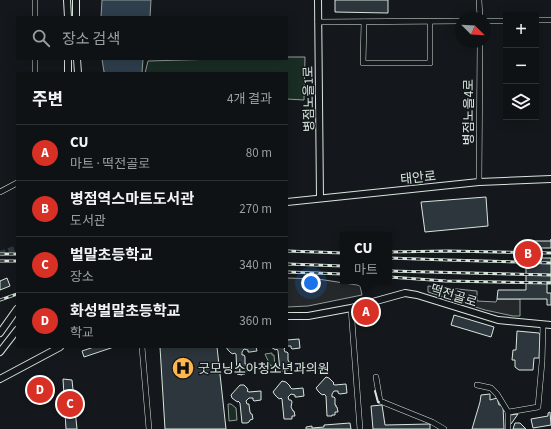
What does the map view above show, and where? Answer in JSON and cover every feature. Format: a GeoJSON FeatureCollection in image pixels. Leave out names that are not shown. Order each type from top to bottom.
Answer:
{"type":"FeatureCollection","features":[{"type":"Feature","properties":{"kind":"street"},"geometry":{"type":"LineString","coordinates":[[35,0],[35,16]]}},
{"type":"Feature","properties":{"kind":"street","name":"병점노을1로"},"geometry":{"type":"LineString","coordinates":[[318,0],[320,198]]}},
{"type":"Feature","properties":{"kind":"street"},"geometry":{"type":"LineString","coordinates":[[479,0],[480,12]]}},
{"type":"Feature","properties":{"kind":"street"},"geometry":{"type":"LineString","coordinates":[[67,1],[68,16]]}},
{"type":"Feature","properties":{"kind":"street"},"geometry":{"type":"LineString","coordinates":[[76,1],[76,16]]}},
{"type":"Feature","properties":{"kind":"street"},"geometry":{"type":"LineString","coordinates":[[539,20],[551,20]]}},
{"type":"Feature","properties":{"kind":"street"},"geometry":{"type":"LineString","coordinates":[[318,22],[455,21]]}},
{"type":"Feature","properties":{"kind":"street"},"geometry":{"type":"LineString","coordinates":[[491,21],[503,21]]}},
{"type":"Feature","properties":{"kind":"street"},"geometry":{"type":"LineString","coordinates":[[364,22],[363,63],[430,63],[430,22]]}},
{"type":"Feature","properties":{"kind":"street","name":"병점노을4로"},"geometry":{"type":"LineString","coordinates":[[479,182],[480,48]]}},
{"type":"Feature","properties":{"kind":"street"},"geometry":{"type":"LineString","coordinates":[[35,60],[35,72]]}},
{"type":"Feature","properties":{"kind":"street"},"geometry":{"type":"LineString","coordinates":[[68,60],[68,72]]}},
{"type":"Feature","properties":{"kind":"street"},"geometry":{"type":"LineString","coordinates":[[77,60],[78,72]]}},
{"type":"Feature","properties":{"kind":"street","name":"태안로"},"geometry":{"type":"LineString","coordinates":[[288,202],[479,182],[551,179]]}},
{"type":"Feature","properties":{"kind":"street"},"geometry":{"type":"LineString","coordinates":[[0,192],[16,184]]}},
{"type":"Feature","properties":{"kind":"street","name":"떡전골로"},"geometry":{"type":"LineString","coordinates":[[288,316],[308,316],[351,308],[405,293],[417,295],[498,320],[551,325]]}},
{"type":"Feature","properties":{"kind":"street"},"geometry":{"type":"LineString","coordinates":[[351,308],[360,429]]}},
{"type":"Feature","properties":{"kind":"street"},"geometry":{"type":"LineString","coordinates":[[0,334],[16,310]]}},
{"type":"Feature","properties":{"kind":"street"},"geometry":{"type":"LineString","coordinates":[[508,412],[538,407],[542,362],[543,325]]}},
{"type":"Feature","properties":{"kind":"street"},"geometry":{"type":"LineString","coordinates":[[0,352],[16,331]]}},
{"type":"Feature","properties":{"kind":"street"},"geometry":{"type":"LineString","coordinates":[[0,379],[58,348]]}},
{"type":"Feature","properties":{"kind":"street"},"geometry":{"type":"LineString","coordinates":[[142,348],[149,429]]}},
{"type":"Feature","properties":{"kind":"street"},"geometry":{"type":"LineString","coordinates":[[376,377],[380,401],[432,422],[444,429]]}},
{"type":"Feature","properties":{"kind":"street"},"geometry":{"type":"LineString","coordinates":[[477,385],[491,388],[500,398],[508,412],[508,429]]}},
{"type":"Feature","properties":{"kind":"green space"},"geometry":{"type":"Polygon","coordinates":[[[288,57],[305,57],[304,100],[288,99],[288,72],[145,72],[148,61],[288,60],[288,57]]]}},
{"type":"Feature","properties":{"kind":"green space"},"geometry":{"type":"Polygon","coordinates":[[[272,353],[272,355],[274,355],[275,368],[270,365],[265,354],[272,353]]]}},
{"type":"Feature","properties":{"kind":"green space"},"geometry":{"type":"Polygon","coordinates":[[[228,404],[231,404],[236,408],[237,420],[229,421],[228,404]]]}},
{"type":"Feature","properties":{"kind":"shaded area"},"geometry":{"type":"Polygon","coordinates":[[[288,278],[318,279],[340,282],[340,284],[360,286],[362,295],[308,306],[288,307],[288,278]]]}},
{"type":"Feature","properties":{"kind":"shaded area"},"geometry":{"type":"Polygon","coordinates":[[[428,286],[477,291],[477,301],[496,302],[497,299],[520,299],[520,316],[485,310],[428,292],[428,286]]]}},
{"type":"Feature","properties":{"kind":"water"},"geometry":{"type":"Polygon","coordinates":[[[102,0],[151,0],[150,16],[101,16],[102,0]]]}},
{"type":"Feature","properties":{"kind":"water"},"geometry":{"type":"Polygon","coordinates":[[[102,60],[143,60],[142,72],[104,72],[102,60]]]}},
{"type":"Feature","properties":{"kind":"building"},"geometry":{"type":"Polygon","coordinates":[[[335,0],[388,0],[388,13],[335,12],[335,0]]]}},
{"type":"Feature","properties":{"kind":"building"},"geometry":{"type":"Polygon","coordinates":[[[486,197],[488,226],[425,232],[421,202],[486,197]]]}},
{"type":"Feature","properties":{"kind":"building"},"geometry":{"type":"Polygon","coordinates":[[[524,241],[551,241],[551,248],[535,248],[535,258],[551,258],[551,282],[547,282],[547,293],[551,293],[551,305],[547,305],[547,299],[497,299],[498,290],[526,290],[526,248],[524,248],[524,241]]]}},
{"type":"Feature","properties":{"kind":"building"},"geometry":{"type":"Polygon","coordinates":[[[7,278],[10,286],[0,290],[0,281],[7,278]]]}},
{"type":"Feature","properties":{"kind":"building"},"geometry":{"type":"Polygon","coordinates":[[[454,315],[494,327],[491,337],[451,325],[454,315]]]}},
{"type":"Feature","properties":{"kind":"building"},"geometry":{"type":"Polygon","coordinates":[[[517,331],[539,333],[540,335],[539,358],[534,358],[533,370],[519,370],[515,367],[515,360],[512,360],[513,350],[516,350],[517,331]]]}},
{"type":"Feature","properties":{"kind":"building"},"geometry":{"type":"Polygon","coordinates":[[[299,339],[300,348],[292,349],[291,346],[288,346],[288,340],[299,339]]]}},
{"type":"Feature","properties":{"kind":"building"},"geometry":{"type":"Polygon","coordinates":[[[91,348],[111,348],[84,357],[82,351],[91,348]]]}},
{"type":"Feature","properties":{"kind":"building"},"geometry":{"type":"Polygon","coordinates":[[[160,348],[217,348],[226,429],[165,429],[160,348]]]}},
{"type":"Feature","properties":{"kind":"building"},"geometry":{"type":"Polygon","coordinates":[[[227,348],[256,348],[257,351],[248,352],[248,350],[244,349],[242,352],[242,355],[245,357],[245,364],[248,371],[245,371],[245,374],[237,374],[236,354],[231,353],[227,348]]]}},
{"type":"Feature","properties":{"kind":"building"},"geometry":{"type":"Polygon","coordinates":[[[273,348],[285,348],[285,352],[288,353],[288,360],[291,367],[288,367],[288,370],[280,371],[278,351],[277,349],[273,348]]]}},
{"type":"Feature","properties":{"kind":"building"},"geometry":{"type":"Polygon","coordinates":[[[326,377],[329,378],[335,385],[346,384],[347,393],[340,394],[338,391],[334,391],[332,394],[332,397],[335,398],[335,405],[338,412],[335,412],[335,415],[332,416],[327,416],[326,396],[321,394],[316,388],[326,377]]]}},
{"type":"Feature","properties":{"kind":"building"},"geometry":{"type":"Polygon","coordinates":[[[63,379],[72,380],[77,429],[66,429],[63,379]]]}},
{"type":"Feature","properties":{"kind":"building"},"geometry":{"type":"Polygon","coordinates":[[[282,381],[286,382],[292,389],[303,388],[304,396],[295,397],[295,395],[291,394],[288,397],[292,402],[291,407],[295,416],[292,416],[292,419],[284,419],[282,399],[278,398],[273,392],[282,381]]]}},
{"type":"Feature","properties":{"kind":"building"},"geometry":{"type":"Polygon","coordinates":[[[240,385],[244,385],[249,392],[261,391],[261,400],[254,401],[253,398],[249,398],[246,401],[247,404],[249,404],[253,419],[247,423],[242,423],[240,403],[232,398],[231,395],[240,385]]]}},
{"type":"Feature","properties":{"kind":"building"},"geometry":{"type":"Polygon","coordinates":[[[490,394],[490,400],[497,398],[499,405],[503,405],[504,429],[472,429],[481,395],[490,394]]]}},
{"type":"Feature","properties":{"kind":"building"},"geometry":{"type":"Polygon","coordinates":[[[382,405],[385,425],[430,424],[430,429],[373,429],[371,406],[382,405]]]}},
{"type":"Feature","properties":{"kind":"building"},"geometry":{"type":"Polygon","coordinates":[[[550,412],[551,425],[533,428],[531,419],[548,416],[548,413],[550,412]]]}},
{"type":"Feature","properties":{"kind":"building"},"geometry":{"type":"Polygon","coordinates":[[[518,414],[511,424],[509,423],[510,415],[518,414]]]}},
{"type":"Feature","properties":{"kind":"building"},"geometry":{"type":"Polygon","coordinates":[[[350,423],[351,429],[306,429],[306,427],[312,426],[312,428],[324,427],[324,425],[350,423]]]}},
{"type":"Feature","properties":{"kind":"building"},"geometry":{"type":"Polygon","coordinates":[[[515,423],[520,423],[526,429],[513,429],[515,423]]]}},
{"type":"Feature","properties":{"kind":"tunnel"},"geometry":{"type":"LineString","coordinates":[[0,254],[16,248]]}},
{"type":"Feature","properties":{"kind":"railway"},"geometry":{"type":"LineString","coordinates":[[288,251],[340,253]]}},
{"type":"Feature","properties":{"kind":"railway"},"geometry":{"type":"LineString","coordinates":[[392,252],[448,251],[551,253]]}},
{"type":"Feature","properties":{"kind":"railway"},"geometry":{"type":"LineString","coordinates":[[0,254],[16,254]]}},
{"type":"Feature","properties":{"kind":"railway"},"geometry":{"type":"LineString","coordinates":[[392,258],[551,263]]}},
{"type":"Feature","properties":{"kind":"railway"},"geometry":{"type":"LineString","coordinates":[[0,261],[16,261]]}},
{"type":"Feature","properties":{"kind":"railway"},"geometry":{"type":"LineString","coordinates":[[288,264],[340,266]]}},
{"type":"Feature","properties":{"kind":"railway"},"geometry":{"type":"LineString","coordinates":[[392,271],[551,275]]}},
{"type":"Feature","properties":{"kind":"railway"},"geometry":{"type":"LineString","coordinates":[[288,272],[340,274]]}},
{"type":"Feature","properties":{"kind":"railway"},"geometry":{"type":"LineString","coordinates":[[392,277],[446,281],[551,283]]}},
{"type":"Feature","properties":{"kind":"railway"},"geometry":{"type":"LineString","coordinates":[[0,300],[16,294]]}},
{"type":"Feature","properties":{"kind":"wall"},"geometry":{"type":"LineString","coordinates":[[375,391],[379,402]]}},
{"type":"Feature","properties":{"kind":"place","name":"병점역스마트도서관"},"geometry":{"type":"Point","coordinates":[528,254]}},
{"type":"Feature","properties":{"kind":"place","name":"CU"},"geometry":{"type":"Point","coordinates":[366,312]}},
{"type":"Feature","properties":{"kind":"place","name":"굿모닝소아청소년과의원"},"geometry":{"type":"Point","coordinates":[183,368]}},
{"type":"Feature","properties":{"kind":"place","name":"화성벌말초등학교"},"geometry":{"type":"Point","coordinates":[40,390]}},
{"type":"Feature","properties":{"kind":"place","name":"벌말초등학교"},"geometry":{"type":"Point","coordinates":[70,404]}}]}
